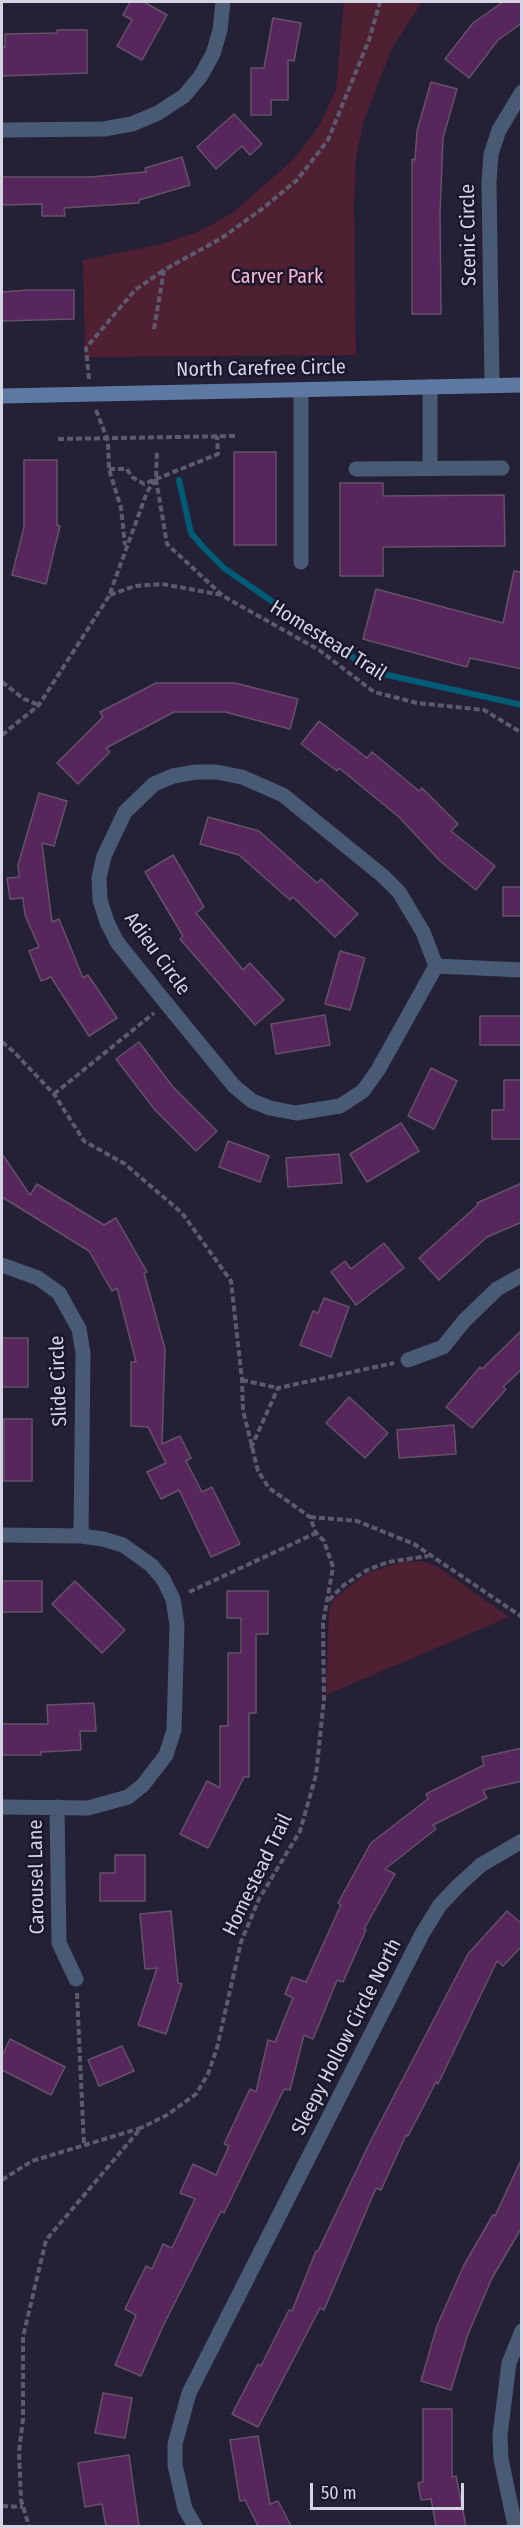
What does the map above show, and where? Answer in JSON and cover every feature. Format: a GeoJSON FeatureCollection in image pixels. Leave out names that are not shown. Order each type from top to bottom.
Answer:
{"type":"FeatureCollection","features":[{"type":"Feature","properties":{"kind":"main road","name":"North Carefree Circle"},"geometry":{"type":"LineString","coordinates":[[2,396],[522,385]]}},
{"type":"Feature","properties":{"kind":"street"},"geometry":{"type":"LineString","coordinates":[[2,130],[104,129],[132,124],[158,114],[184,96],[200,76],[213,54],[220,30],[223,2]]}},
{"type":"Feature","properties":{"kind":"street","name":"Scenic Circle"},"geometry":{"type":"LineString","coordinates":[[492,385],[489,182],[491,153],[499,130],[522,92]]}},
{"type":"Feature","properties":{"kind":"street"},"geometry":{"type":"LineString","coordinates":[[430,387],[430,468]]}},
{"type":"Feature","properties":{"kind":"street"},"geometry":{"type":"LineString","coordinates":[[301,390],[301,562]]}},
{"type":"Feature","properties":{"kind":"street"},"geometry":{"type":"LineString","coordinates":[[356,469],[502,468]]}},
{"type":"Feature","properties":{"kind":"street","name":"Adieu Circle"},"geometry":{"type":"LineString","coordinates":[[196,772],[216,772],[266,785],[301,810],[399,892],[423,932],[436,966],[378,1070],[363,1091],[340,1106],[319,1111],[296,1113],[270,1108],[252,1101],[234,1086],[166,1003],[117,942],[100,900],[99,878],[104,856],[125,812],[154,784],[173,776],[196,772]]}},
{"type":"Feature","properties":{"kind":"street"},"geometry":{"type":"LineString","coordinates":[[436,966],[522,970]]}},
{"type":"Feature","properties":{"kind":"street","name":"Slide Circle"},"geometry":{"type":"LineString","coordinates":[[2,1265],[38,1278],[59,1293],[79,1329],[83,1353],[81,1536]]}},
{"type":"Feature","properties":{"kind":"street"},"geometry":{"type":"LineString","coordinates":[[408,1360],[443,1347],[464,1321],[497,1289],[522,1275]]}},
{"type":"Feature","properties":{"kind":"street"},"geometry":{"type":"LineString","coordinates":[[2,1535],[81,1536],[103,1539],[131,1550],[151,1565],[173,1599],[177,1625],[174,1730],[166,1755],[155,1771],[128,1797],[88,1808],[2,1807]]}},
{"type":"Feature","properties":{"kind":"street","name":"Carousel Lane"},"geometry":{"type":"LineString","coordinates":[[57,1807],[59,1943],[76,1979]]}},
{"type":"Feature","properties":{"kind":"street","name":"Sleepy Hollow Circle North"},"geometry":{"type":"LineString","coordinates":[[195,2526],[185,2509],[178,2487],[175,2444],[189,2393],[247,2283],[422,1934],[440,1905],[459,1885],[481,1865],[522,1841]]}},
{"type":"Feature","properties":{"kind":"street"},"geometry":{"type":"LineString","coordinates":[[515,2526],[501,2459],[500,2435],[507,2374],[522,2331]]}},
{"type":"Feature","properties":{"kind":"path"},"geometry":{"type":"LineString","coordinates":[[86,348],[135,290],[164,270],[220,239],[297,180],[328,140],[369,40],[380,2]]}},
{"type":"Feature","properties":{"kind":"path"},"geometry":{"type":"LineString","coordinates":[[154,329],[164,270]]}},
{"type":"Feature","properties":{"kind":"path"},"geometry":{"type":"LineString","coordinates":[[109,469],[127,469],[132,477],[144,484],[218,454],[217,436]]}},
{"type":"Feature","properties":{"kind":"path"},"geometry":{"type":"LineString","coordinates":[[58,439],[235,436]]}},
{"type":"Feature","properties":{"kind":"path","name":"Homestead Trail"},"geometry":{"type":"LineString","coordinates":[[106,438],[109,469],[121,508],[125,548]]}},
{"type":"Feature","properties":{"kind":"path","name":"Homestead Trail"},"geometry":{"type":"LineString","coordinates":[[156,450],[156,479],[167,543],[223,596],[319,650],[374,692],[417,703],[484,710],[522,733]]}},
{"type":"Feature","properties":{"kind":"path","name":"Homestead Trail"},"geometry":{"type":"LineString","coordinates":[[2,735],[39,705],[109,596],[147,492],[156,479]]}},
{"type":"Feature","properties":{"kind":"path","name":"Homestead Trail"},"geometry":{"type":"LineString","coordinates":[[109,596],[135,586],[162,584],[223,596]]}},
{"type":"Feature","properties":{"kind":"path"},"geometry":{"type":"LineString","coordinates":[[2,682],[24,699],[39,705]]}},
{"type":"Feature","properties":{"kind":"path"},"geometry":{"type":"LineString","coordinates":[[54,1094],[166,1003]]}},
{"type":"Feature","properties":{"kind":"path"},"geometry":{"type":"LineString","coordinates":[[2,1042],[14,1051],[54,1094],[84,1142],[126,1164],[182,1213],[231,1281],[243,1410],[258,1471],[269,1488],[310,1517],[366,1524],[414,1544],[522,1617]]}},
{"type":"Feature","properties":{"kind":"path"},"geometry":{"type":"LineString","coordinates":[[242,1380],[278,1388],[408,1360]]}},
{"type":"Feature","properties":{"kind":"path"},"geometry":{"type":"LineString","coordinates":[[251,1449],[278,1388]]}},
{"type":"Feature","properties":{"kind":"path","name":"Homestead Trail"},"geometry":{"type":"LineString","coordinates":[[2,2180],[32,2161],[141,2128],[167,2115],[196,2094],[208,2074],[217,2048],[241,1942],[259,1899],[300,1831],[316,1775],[324,1700],[323,1623],[329,1600],[333,1567],[324,1541],[316,1533],[310,1517]]}},
{"type":"Feature","properties":{"kind":"path"},"geometry":{"type":"LineString","coordinates":[[173,1599],[316,1533]]}},
{"type":"Feature","properties":{"kind":"path"},"geometry":{"type":"LineString","coordinates":[[329,1600],[344,1585],[367,1570],[387,1562],[429,1556]]}},
{"type":"Feature","properties":{"kind":"path"},"geometry":{"type":"LineString","coordinates":[[76,1979],[84,2145]]}},
{"type":"Feature","properties":{"kind":"path","name":"Homestead Trail"},"geometry":{"type":"LineString","coordinates":[[29,2526],[23,2507],[19,2452],[22,2419],[22,2337],[46,2240],[141,2128]]}},
{"type":"Feature","properties":{"kind":"path"},"geometry":{"type":"LineString","coordinates":[[2,2506],[23,2507]]}},
{"type":"Feature","properties":{"kind":"green space","name":"Carver Park"},"geometry":{"type":"Polygon","coordinates":[[[344,2],[422,2],[392,48],[363,123],[356,158],[354,205],[356,355],[85,357],[83,260],[158,245],[200,231],[234,212],[295,158],[319,126],[336,89],[344,2]]]}},
{"type":"Feature","properties":{"kind":"green space"},"geometry":{"type":"Polygon","coordinates":[[[422,1561],[438,1567],[509,1617],[326,1695],[329,1609],[334,1599],[367,1573],[402,1562],[422,1561]]]}},
{"type":"Feature","properties":{"kind":"building"},"geometry":{"type":"Polygon","coordinates":[[[130,2],[144,2],[167,15],[142,60],[117,46],[132,20],[123,15],[130,2]]]}},
{"type":"Feature","properties":{"kind":"building"},"geometry":{"type":"Polygon","coordinates":[[[503,2],[522,2],[522,23],[498,40],[469,78],[445,59],[473,23],[503,2]]]}},
{"type":"Feature","properties":{"kind":"building"},"geometry":{"type":"Polygon","coordinates":[[[273,18],[301,23],[294,61],[288,60],[288,100],[271,100],[271,115],[251,115],[251,68],[264,68],[273,18]]]}},
{"type":"Feature","properties":{"kind":"building"},"geometry":{"type":"Polygon","coordinates":[[[57,30],[87,30],[87,73],[2,76],[2,47],[5,47],[5,34],[57,33],[57,30]]]}},
{"type":"Feature","properties":{"kind":"building"},"geometry":{"type":"Polygon","coordinates":[[[431,82],[457,89],[443,138],[440,213],[441,314],[412,314],[412,159],[415,160],[417,131],[431,82]]]}},
{"type":"Feature","properties":{"kind":"building"},"geometry":{"type":"Polygon","coordinates":[[[234,114],[262,144],[250,155],[242,146],[216,169],[197,147],[234,114]]]}},
{"type":"Feature","properties":{"kind":"building"},"geometry":{"type":"Polygon","coordinates":[[[182,157],[190,185],[139,200],[139,203],[64,208],[65,216],[42,216],[42,204],[2,205],[2,177],[90,177],[146,172],[145,168],[182,157]]]}},
{"type":"Feature","properties":{"kind":"building"},"geometry":{"type":"Polygon","coordinates":[[[74,290],[74,319],[2,321],[2,292],[74,290]]]}},
{"type":"Feature","properties":{"kind":"building"},"geometry":{"type":"Polygon","coordinates":[[[234,452],[276,452],[276,545],[234,545],[234,452]]]}},
{"type":"Feature","properties":{"kind":"building"},"geometry":{"type":"Polygon","coordinates":[[[24,460],[57,460],[57,525],[60,526],[46,584],[12,575],[24,527],[24,460]]]}},
{"type":"Feature","properties":{"kind":"building"},"geometry":{"type":"Polygon","coordinates":[[[340,483],[383,483],[383,496],[504,495],[505,546],[383,547],[383,576],[340,576],[340,483]]]}},
{"type":"Feature","properties":{"kind":"building"},"geometry":{"type":"Polygon","coordinates":[[[514,571],[522,572],[522,669],[470,658],[467,667],[363,639],[376,589],[503,623],[514,571]]]}},
{"type":"Feature","properties":{"kind":"building"},"geometry":{"type":"Polygon","coordinates":[[[156,683],[235,683],[298,699],[290,729],[225,712],[174,712],[106,748],[110,752],[78,784],[57,763],[103,717],[100,712],[156,683]]]}},
{"type":"Feature","properties":{"kind":"building"},"geometry":{"type":"Polygon","coordinates":[[[319,721],[367,758],[372,752],[419,791],[422,788],[458,824],[451,831],[495,866],[476,890],[440,861],[399,817],[339,768],[337,771],[301,744],[319,721]]]}},
{"type":"Feature","properties":{"kind":"building"},"geometry":{"type":"Polygon","coordinates":[[[39,793],[67,801],[54,846],[42,843],[52,922],[59,919],[83,978],[88,975],[117,1018],[89,1036],[51,977],[41,981],[29,951],[39,947],[25,915],[23,898],[10,899],[7,878],[19,877],[18,865],[39,793]]]}},
{"type":"Feature","properties":{"kind":"building"},"geometry":{"type":"Polygon","coordinates":[[[208,817],[259,831],[317,883],[321,879],[358,914],[335,937],[293,897],[290,900],[239,855],[200,844],[208,817]]]}},
{"type":"Feature","properties":{"kind":"building"},"geometry":{"type":"Polygon","coordinates":[[[173,855],[204,907],[196,913],[243,970],[250,963],[284,1000],[255,1025],[180,939],[183,936],[145,872],[173,855]]]}},
{"type":"Feature","properties":{"kind":"building"},"geometry":{"type":"Polygon","coordinates":[[[503,887],[522,887],[522,916],[503,916],[503,887]]]}},
{"type":"Feature","properties":{"kind":"building"},"geometry":{"type":"Polygon","coordinates":[[[340,951],[365,958],[350,1010],[325,1004],[340,951]]]}},
{"type":"Feature","properties":{"kind":"building"},"geometry":{"type":"Polygon","coordinates":[[[325,1015],[330,1045],[276,1054],[271,1024],[325,1015]]]}},
{"type":"Feature","properties":{"kind":"building"},"geometry":{"type":"Polygon","coordinates":[[[480,1016],[522,1016],[522,1045],[480,1045],[480,1016]]]}},
{"type":"Feature","properties":{"kind":"building"},"geometry":{"type":"Polygon","coordinates":[[[139,1042],[173,1087],[217,1131],[196,1151],[155,1110],[116,1059],[139,1042]]]}},
{"type":"Feature","properties":{"kind":"building"},"geometry":{"type":"Polygon","coordinates":[[[431,1068],[457,1081],[434,1129],[408,1116],[431,1068]]]}},
{"type":"Feature","properties":{"kind":"building"},"geometry":{"type":"Polygon","coordinates":[[[504,1080],[522,1080],[522,1139],[492,1139],[492,1110],[504,1110],[504,1080]]]}},
{"type":"Feature","properties":{"kind":"building"},"geometry":{"type":"Polygon","coordinates":[[[401,1123],[419,1151],[367,1182],[350,1154],[401,1123]]]}},
{"type":"Feature","properties":{"kind":"building"},"geometry":{"type":"Polygon","coordinates":[[[228,1141],[269,1156],[260,1182],[219,1167],[228,1141]]]}},
{"type":"Feature","properties":{"kind":"building"},"geometry":{"type":"Polygon","coordinates":[[[2,1154],[30,1195],[37,1184],[104,1225],[116,1218],[147,1272],[144,1273],[165,1349],[162,1444],[180,1436],[191,1458],[186,1461],[202,1492],[212,1487],[240,1544],[211,1557],[179,1490],[161,1499],[147,1472],[166,1463],[148,1427],[131,1426],[131,1362],[136,1362],[117,1288],[112,1291],[89,1251],[2,1197],[2,1154]]]}},
{"type":"Feature","properties":{"kind":"building"},"geometry":{"type":"Polygon","coordinates":[[[339,1154],[342,1183],[288,1187],[286,1158],[339,1154]]]}},
{"type":"Feature","properties":{"kind":"building"},"geometry":{"type":"Polygon","coordinates":[[[522,1183],[522,1222],[487,1237],[439,1280],[419,1258],[478,1205],[477,1203],[522,1183]]]}},
{"type":"Feature","properties":{"kind":"building"},"geometry":{"type":"Polygon","coordinates":[[[384,1243],[404,1268],[356,1305],[331,1272],[345,1261],[351,1269],[384,1243]]]}},
{"type":"Feature","properties":{"kind":"building"},"geometry":{"type":"Polygon","coordinates":[[[324,1298],[349,1307],[331,1357],[300,1345],[313,1311],[318,1313],[324,1298]]]}},
{"type":"Feature","properties":{"kind":"building"},"geometry":{"type":"Polygon","coordinates":[[[522,1330],[522,1369],[503,1387],[506,1389],[472,1428],[446,1407],[480,1367],[482,1369],[522,1330]]]}},
{"type":"Feature","properties":{"kind":"building"},"geometry":{"type":"Polygon","coordinates":[[[2,1338],[28,1338],[28,1387],[2,1387],[2,1338]]]}},
{"type":"Feature","properties":{"kind":"building"},"geometry":{"type":"Polygon","coordinates":[[[349,1397],[388,1433],[365,1458],[326,1423],[349,1397]]]}},
{"type":"Feature","properties":{"kind":"building"},"geometry":{"type":"Polygon","coordinates":[[[4,1419],[32,1419],[32,1481],[4,1481],[4,1419]]]}},
{"type":"Feature","properties":{"kind":"building"},"geometry":{"type":"Polygon","coordinates":[[[454,1425],[456,1454],[399,1458],[397,1430],[454,1425]]]}},
{"type":"Feature","properties":{"kind":"building"},"geometry":{"type":"Polygon","coordinates":[[[2,1581],[42,1581],[42,1612],[2,1612],[2,1581]]]}},
{"type":"Feature","properties":{"kind":"building"},"geometry":{"type":"Polygon","coordinates":[[[75,1581],[125,1630],[102,1653],[52,1604],[75,1581]]]}},
{"type":"Feature","properties":{"kind":"building"},"geometry":{"type":"Polygon","coordinates":[[[227,1591],[268,1591],[268,1634],[256,1634],[256,1713],[249,1713],[249,1777],[244,1777],[208,1848],[180,1834],[207,1781],[220,1788],[220,1726],[228,1726],[228,1653],[241,1653],[241,1618],[227,1618],[227,1591]]]}},
{"type":"Feature","properties":{"kind":"building"},"geometry":{"type":"Polygon","coordinates":[[[94,1703],[96,1731],[80,1731],[81,1750],[41,1752],[41,1755],[2,1755],[2,1724],[48,1724],[47,1705],[94,1703]]]}},
{"type":"Feature","properties":{"kind":"building"},"geometry":{"type":"Polygon","coordinates":[[[522,1748],[522,1781],[483,1790],[487,1798],[433,1825],[436,1829],[385,1869],[395,1874],[364,1929],[366,1930],[343,1982],[337,1980],[313,2039],[304,2035],[290,2090],[284,2089],[224,2213],[221,2211],[163,2326],[141,2376],[115,2365],[136,2315],[125,2309],[146,2266],[152,2269],[163,2244],[172,2248],[195,2199],[180,2193],[193,2164],[216,2175],[229,2146],[224,2144],[250,2089],[256,2092],[268,2040],[275,2042],[293,1998],[285,1994],[292,1977],[306,1982],[341,1905],[338,1903],[371,1843],[428,1799],[426,1794],[484,1765],[482,1757],[522,1748]]]}},
{"type":"Feature","properties":{"kind":"building"},"geometry":{"type":"Polygon","coordinates":[[[115,1855],[145,1855],[145,1901],[100,1901],[100,1873],[115,1873],[115,1855]]]}},
{"type":"Feature","properties":{"kind":"building"},"geometry":{"type":"Polygon","coordinates":[[[171,1911],[178,1983],[182,1984],[166,2034],[138,2025],[157,1968],[145,1969],[140,1914],[171,1911]]]}},
{"type":"Feature","properties":{"kind":"building"},"geometry":{"type":"Polygon","coordinates":[[[507,1911],[522,1924],[522,1946],[503,1966],[497,1961],[438,2084],[436,2082],[408,2136],[406,2135],[381,2190],[376,2188],[324,2310],[320,2308],[258,2427],[232,2414],[258,2364],[261,2366],[289,2310],[292,2311],[316,2251],[468,1954],[507,1911]]]}},
{"type":"Feature","properties":{"kind":"building"},"geometry":{"type":"Polygon","coordinates":[[[10,2039],[65,2067],[51,2095],[2,2070],[2,2056],[10,2039]]]}},
{"type":"Feature","properties":{"kind":"building"},"geometry":{"type":"Polygon","coordinates":[[[122,2046],[134,2071],[99,2086],[88,2060],[122,2046]]]}},
{"type":"Feature","properties":{"kind":"building"},"geometry":{"type":"Polygon","coordinates":[[[522,2158],[522,2227],[492,2278],[468,2334],[451,2390],[421,2381],[437,2326],[464,2265],[493,2215],[495,2216],[522,2158]]]}},
{"type":"Feature","properties":{"kind":"building"},"geometry":{"type":"Polygon","coordinates":[[[103,2393],[132,2398],[125,2438],[95,2433],[103,2393]]]}},
{"type":"Feature","properties":{"kind":"building"},"geometry":{"type":"Polygon","coordinates":[[[423,2409],[452,2409],[452,2477],[456,2476],[466,2526],[436,2526],[431,2499],[421,2500],[418,2483],[423,2482],[423,2409]]]}},
{"type":"Feature","properties":{"kind":"building"},"geometry":{"type":"Polygon","coordinates":[[[258,2436],[270,2504],[278,2501],[291,2526],[258,2526],[245,2500],[240,2501],[230,2440],[258,2436]]]}},
{"type":"Feature","properties":{"kind":"building"},"geometry":{"type":"Polygon","coordinates":[[[129,2455],[139,2526],[106,2526],[102,2504],[85,2507],[78,2463],[129,2455]]]}},
{"type":"Feature","properties":{"kind":"waterway"},"geometry":{"type":"LineString","coordinates":[[179,480],[191,533],[224,568],[374,672],[522,705]]}}]}
